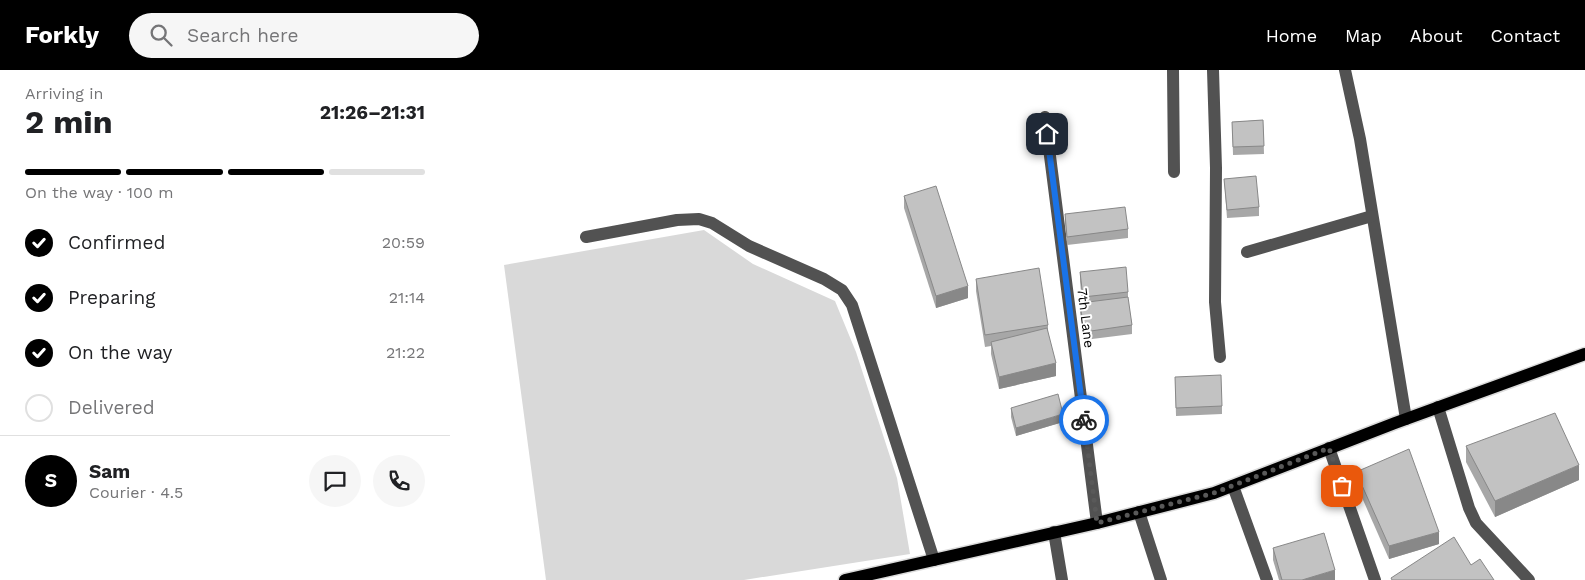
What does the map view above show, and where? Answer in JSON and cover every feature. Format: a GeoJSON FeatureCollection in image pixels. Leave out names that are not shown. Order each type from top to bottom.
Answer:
{"type":"FeatureCollection","features":[{"type":"Feature","properties":{"kind":"main road"},"geometry":{"type":"LineString","coordinates":[[845,580],[1097,523],[1214,493],[1438,407],[1585,354]]}},
{"type":"Feature","properties":{"kind":"street"},"geometry":{"type":"LineString","coordinates":[[1173,70],[1174,172]]}},
{"type":"Feature","properties":{"kind":"street"},"geometry":{"type":"LineString","coordinates":[[1212,70],[1216,168],[1215,302],[1220,357]]}},
{"type":"Feature","properties":{"kind":"street"},"geometry":{"type":"LineString","coordinates":[[1345,70],[1360,139],[1406,419]]}},
{"type":"Feature","properties":{"kind":"street","name":"7th Lane"},"geometry":{"type":"LineString","coordinates":[[1045,116],[1097,523]]}},
{"type":"Feature","properties":{"kind":"street"},"geometry":{"type":"LineString","coordinates":[[1247,252],[1372,216]]}},
{"type":"Feature","properties":{"kind":"street"},"geometry":{"type":"LineString","coordinates":[[586,236],[677,220],[699,219],[712,223],[749,246],[817,276],[842,290],[852,305],[934,560]]}},
{"type":"Feature","properties":{"kind":"street"},"geometry":{"type":"LineString","coordinates":[[1438,407],[1469,508],[1476,523],[1529,580]]}},
{"type":"Feature","properties":{"kind":"street"},"geometry":{"type":"LineString","coordinates":[[1329,448],[1375,580]]}},
{"type":"Feature","properties":{"kind":"street"},"geometry":{"type":"LineString","coordinates":[[1233,486],[1267,580]]}},
{"type":"Feature","properties":{"kind":"street"},"geometry":{"type":"LineString","coordinates":[[1139,512],[1161,580]]}},
{"type":"Feature","properties":{"kind":"street"},"geometry":{"type":"LineString","coordinates":[[1054,532],[1062,580]]}},
{"type":"Feature","properties":{"kind":"shaded area"},"geometry":{"type":"Polygon","coordinates":[[[704,230],[753,264],[835,301],[856,352],[897,478],[910,554],[744,580],[546,580],[504,265],[704,230]]]}},
{"type":"Feature","properties":{"kind":"building"},"geometry":{"type":"Polygon","coordinates":[[[1263,120],[1264,146],[1233,147],[1232,122],[1263,120]]]}},
{"type":"Feature","properties":{"kind":"building"},"geometry":{"type":"Polygon","coordinates":[[[1256,176],[1259,207],[1227,210],[1224,179],[1256,176]]]}},
{"type":"Feature","properties":{"kind":"building"},"geometry":{"type":"Polygon","coordinates":[[[936,186],[968,286],[936,296],[904,196],[936,186]]]}},
{"type":"Feature","properties":{"kind":"building"},"geometry":{"type":"Polygon","coordinates":[[[1125,207],[1128,229],[1067,237],[1065,214],[1125,207]]]}},
{"type":"Feature","properties":{"kind":"building"},"geometry":{"type":"Polygon","coordinates":[[[1126,267],[1128,292],[1083,297],[1080,272],[1126,267]]]}},
{"type":"Feature","properties":{"kind":"building"},"geometry":{"type":"Polygon","coordinates":[[[1039,268],[1048,325],[985,335],[976,279],[1039,268]]]}},
{"type":"Feature","properties":{"kind":"building"},"geometry":{"type":"Polygon","coordinates":[[[1128,297],[1132,325],[1084,332],[1080,303],[1128,297]]]}},
{"type":"Feature","properties":{"kind":"building"},"geometry":{"type":"Polygon","coordinates":[[[1047,328],[1056,363],[999,377],[991,342],[1047,328]]]}},
{"type":"Feature","properties":{"kind":"building"},"geometry":{"type":"Polygon","coordinates":[[[1221,375],[1222,406],[1176,408],[1175,377],[1221,375]]]}},
{"type":"Feature","properties":{"kind":"building"},"geometry":{"type":"Polygon","coordinates":[[[1058,394],[1063,414],[1016,428],[1011,408],[1058,394]]]}},
{"type":"Feature","properties":{"kind":"building"},"geometry":{"type":"Polygon","coordinates":[[[1555,413],[1579,465],[1495,501],[1466,446],[1555,413]]]}},
{"type":"Feature","properties":{"kind":"building"},"geometry":{"type":"Polygon","coordinates":[[[1409,449],[1439,532],[1389,546],[1356,472],[1409,449]]]}},
{"type":"Feature","properties":{"kind":"building"},"geometry":{"type":"Polygon","coordinates":[[[1324,533],[1335,570],[1302,580],[1282,580],[1273,548],[1324,533]]]}},
{"type":"Feature","properties":{"kind":"building"},"geometry":{"type":"Polygon","coordinates":[[[1454,537],[1471,565],[1480,559],[1494,580],[1392,580],[1391,578],[1454,537]]]}},
{"type":"Feature","properties":{"kind":"way so far"},"geometry":{"type":"LineString","coordinates":[[1084,420],[1097,523],[1214,493],[1329,448],[1342,486]]}},
{"type":"Feature","properties":{"kind":"route"},"geometry":{"type":"LineString","coordinates":[[1047,134],[1084,420]]}}]}
